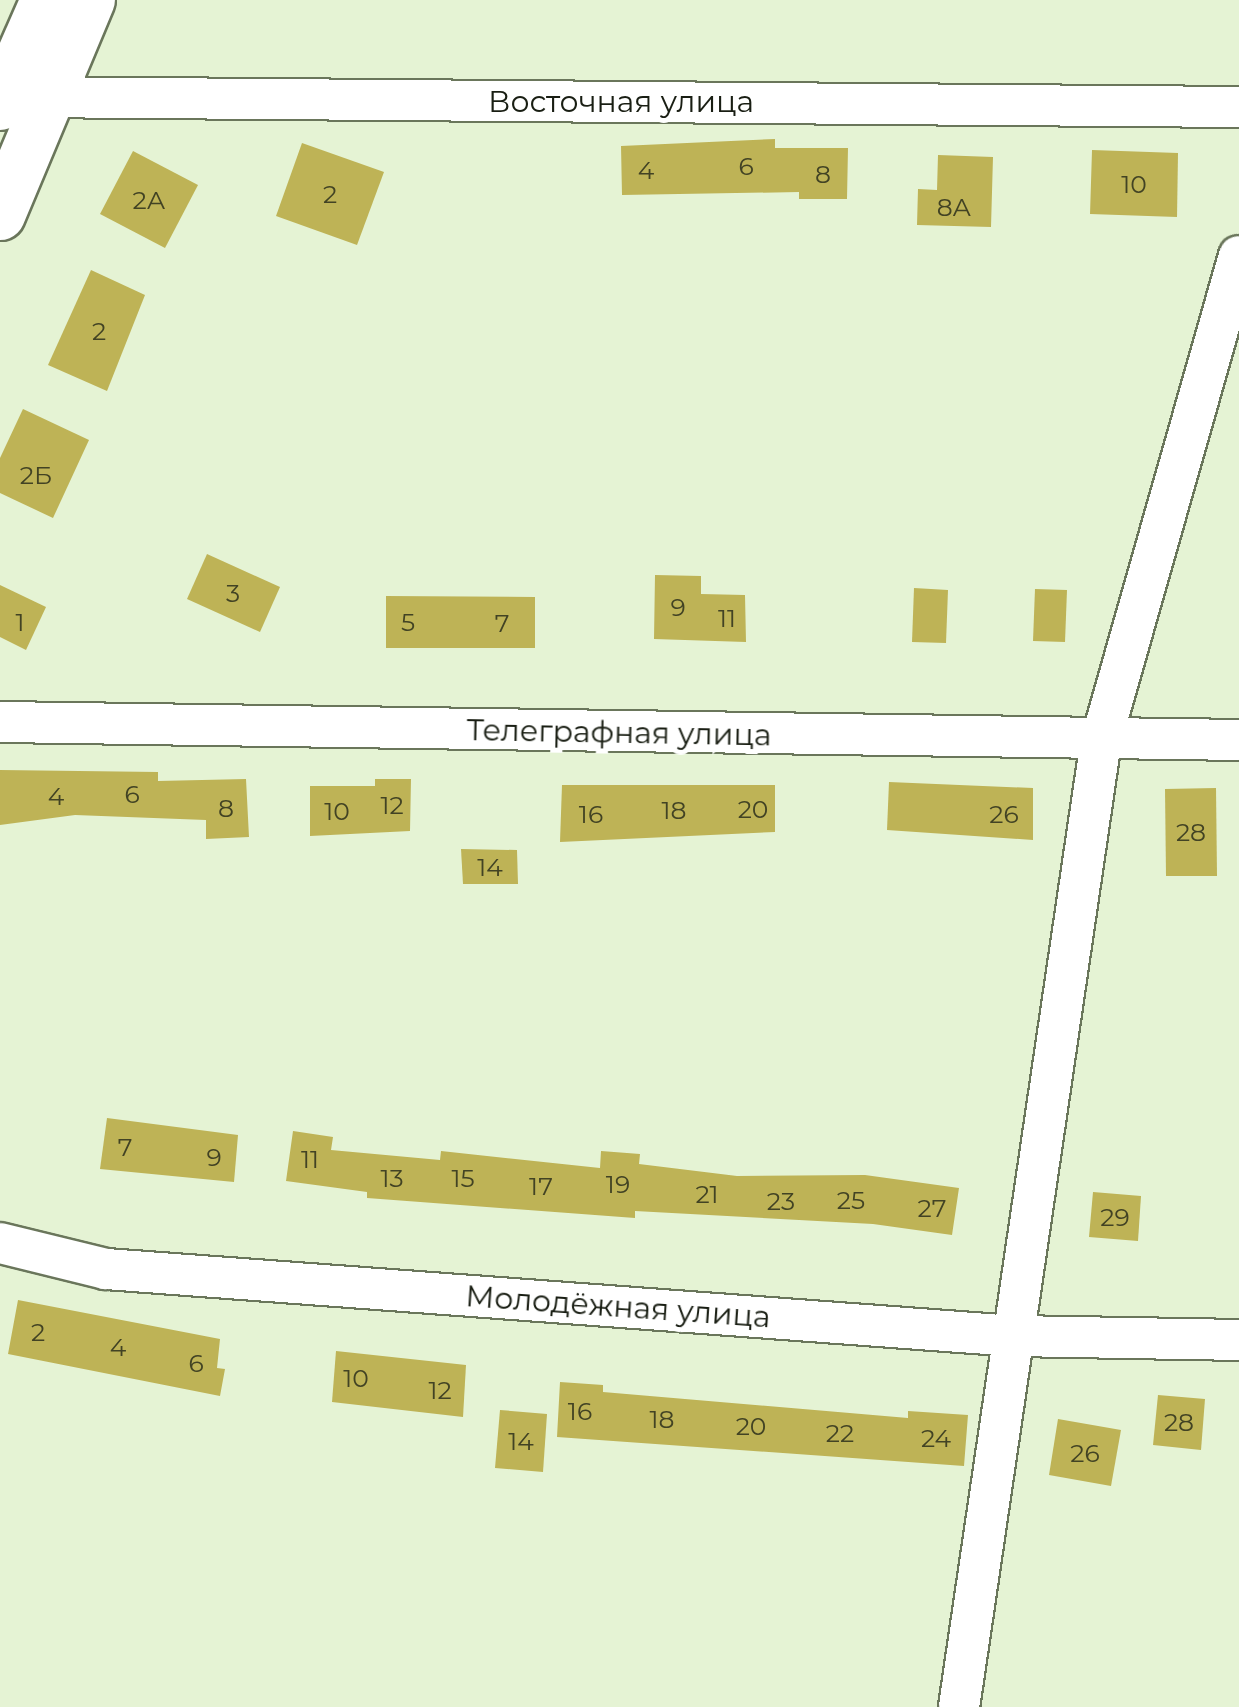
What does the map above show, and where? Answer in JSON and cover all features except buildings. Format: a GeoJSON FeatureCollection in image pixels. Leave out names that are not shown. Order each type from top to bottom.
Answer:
{"type":"FeatureCollection","features":[{"type":"Feature","properties":{"kind":"street"},"geometry":{"type":"LineString","coordinates":[[0,215],[18,100],[46,0]]}},
{"type":"Feature","properties":{"kind":"street"},"geometry":{"type":"LineString","coordinates":[[18,100],[90,0]]}},
{"type":"Feature","properties":{"kind":"street","name":"Восточная улица"},"geometry":{"type":"LineString","coordinates":[[18,100],[1239,107]]}},
{"type":"Feature","properties":{"kind":"street"},"geometry":{"type":"LineString","coordinates":[[960,1707],[1101,742],[1239,256]]}},
{"type":"Feature","properties":{"kind":"street","name":"Телеграфная улица"},"geometry":{"type":"LineString","coordinates":[[0,722],[1101,742],[1239,740]]}},
{"type":"Feature","properties":{"kind":"street","name":"Молодёжная улица"},"geometry":{"type":"LineString","coordinates":[[0,1244],[106,1269],[1013,1336],[1239,1340]]}}]}
